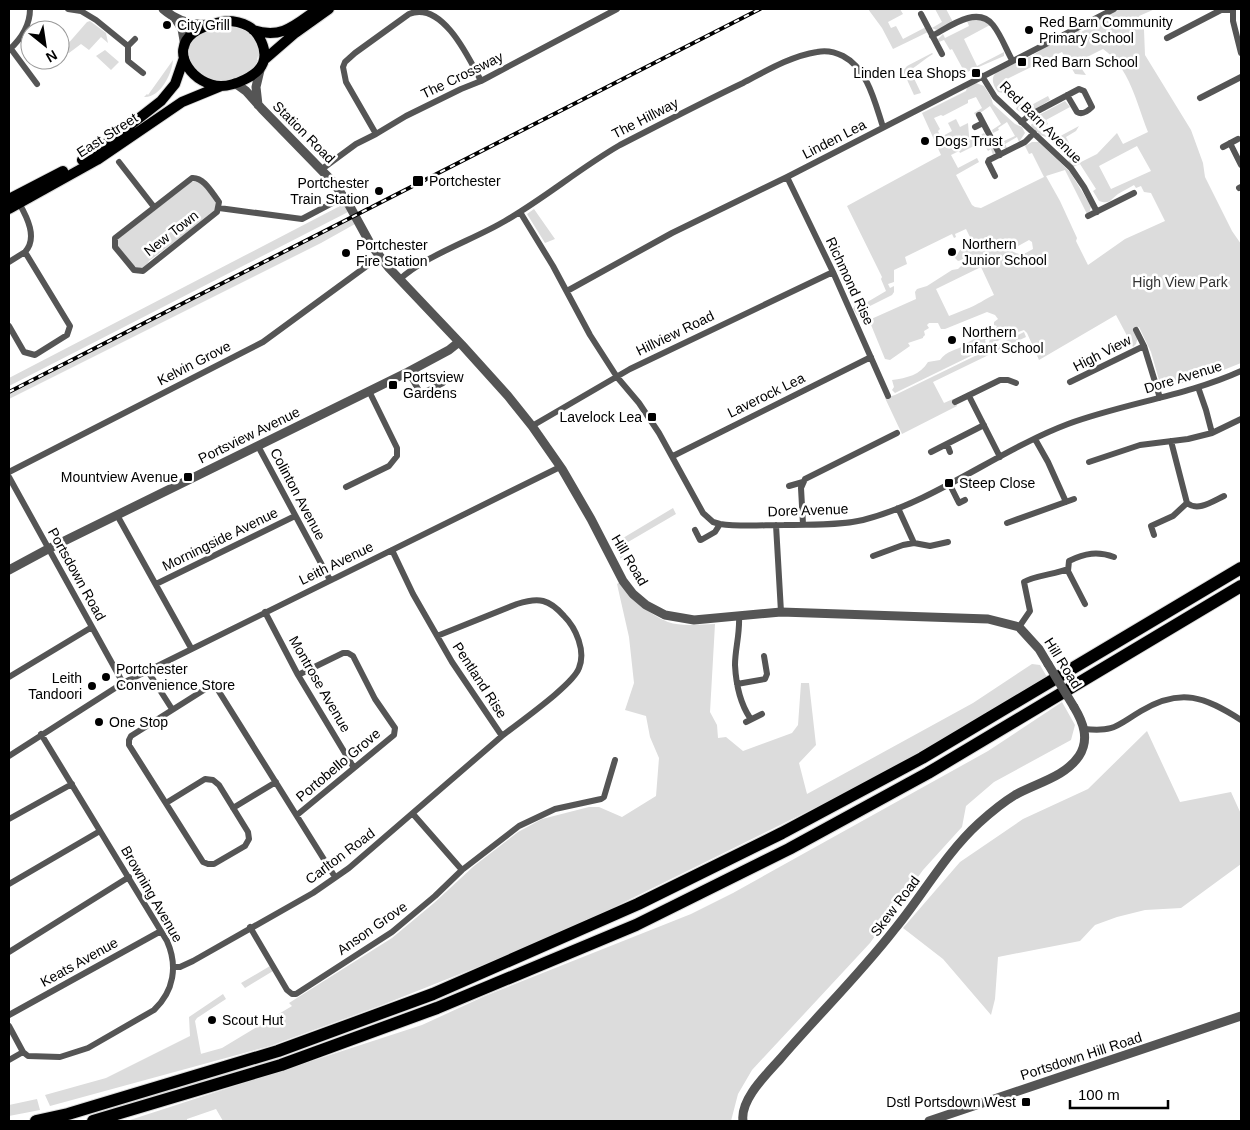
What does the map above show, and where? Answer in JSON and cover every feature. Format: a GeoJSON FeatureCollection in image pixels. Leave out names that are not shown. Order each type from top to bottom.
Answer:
{"type":"FeatureCollection","features":[{"type":"Feature","properties":{"kind":"highway"},"geometry":{"type":"LineString","coordinates":[[36,1121],[68,1114],[278,1052],[433,994],[638,904],[782,833],[922,758],[1241,568]]}},
{"type":"Feature","properties":{"kind":"highway"},"geometry":{"type":"LineString","coordinates":[[93,1121],[281,1065],[437,1008],[636,925],[789,849],[928,773],[1241,586]]}},
{"type":"Feature","properties":{"kind":"main road"},"geometry":{"type":"LineString","coordinates":[[253,30],[262,33],[281,33],[318,9]]}},
{"type":"Feature","properties":{"kind":"main road"},"geometry":{"type":"LineString","coordinates":[[263,63],[263,46],[253,30],[234,21],[212,24],[193,33],[184,46],[184,58],[190,71],[198,79],[221,86],[235,83],[253,74],[288,39],[329,9]]}},
{"type":"Feature","properties":{"kind":"main road","name":"East Street"},"geometry":{"type":"LineString","coordinates":[[9,199],[68,169],[97,151],[161,101],[175,84],[184,58]]}},
{"type":"Feature","properties":{"kind":"main road","name":"East Street"},"geometry":{"type":"LineString","coordinates":[[9,209],[97,160],[182,102],[221,86]]}},
{"type":"Feature","properties":{"kind":"street"},"geometry":{"type":"LineString","coordinates":[[30,9],[29,23],[10,50],[37,84]]}},
{"type":"Feature","properties":{"kind":"street"},"geometry":{"type":"LineString","coordinates":[[68,9],[81,11],[96,20],[128,46]]}},
{"type":"Feature","properties":{"kind":"street"},"geometry":{"type":"LineString","coordinates":[[163,9],[175,18],[196,25],[212,24]]}},
{"type":"Feature","properties":{"kind":"street","name":"The Crossway"},"geometry":{"type":"LineString","coordinates":[[322,169],[356,144],[422,108],[481,81],[617,9]]}},
{"type":"Feature","properties":{"kind":"street","name":"Linden Lea"},"geometry":{"type":"LineString","coordinates":[[567,291],[672,233],[787,177],[1114,9]]}},
{"type":"Feature","properties":{"kind":"street"},"geometry":{"type":"LineString","coordinates":[[1167,38],[1221,10],[1233,9],[1233,21],[1241,53]]}},
{"type":"Feature","properties":{"kind":"street"},"geometry":{"type":"LineString","coordinates":[[376,134],[346,82],[343,67],[345,62],[355,53],[409,14],[425,12],[435,16],[443,23],[460,44],[481,81]]}},
{"type":"Feature","properties":{"kind":"street"},"geometry":{"type":"LineString","coordinates":[[920,14],[942,54]]}},
{"type":"Feature","properties":{"kind":"street"},"geometry":{"type":"LineString","coordinates":[[932,36],[969,17],[982,17],[994,26],[1012,60]]}},
{"type":"Feature","properties":{"kind":"street"},"geometry":{"type":"LineString","coordinates":[[175,18],[182,29],[184,46]]}},
{"type":"Feature","properties":{"kind":"street"},"geometry":{"type":"LineString","coordinates":[[135,39],[128,46],[128,61],[142,73]]}},
{"type":"Feature","properties":{"kind":"street","name":"The Hillway"},"geometry":{"type":"LineString","coordinates":[[399,280],[413,269],[504,222],[599,157],[620,145],[794,58],[811,53],[832,52],[841,55],[851,62],[861,72],[868,85],[883,128]]}},
{"type":"Feature","properties":{"kind":"street","name":"Station Road"},"geometry":{"type":"LineString","coordinates":[[258,105],[256,87],[263,63]]}},
{"type":"Feature","properties":{"kind":"street","name":"Red Barn Avenue"},"geometry":{"type":"LineString","coordinates":[[982,76],[995,97],[1071,168],[1084,187],[1097,212]]}},
{"type":"Feature","properties":{"kind":"street"},"geometry":{"type":"LineString","coordinates":[[1200,98],[1241,77]]}},
{"type":"Feature","properties":{"kind":"street","name":"Station Road"},"geometry":{"type":"LineString","coordinates":[[235,83],[243,88],[322,169],[343,195],[362,228]]}},
{"type":"Feature","properties":{"kind":"street"},"geometry":{"type":"LineString","coordinates":[[1021,122],[1030,115],[1068,95]]}},
{"type":"Feature","properties":{"kind":"street"},"geometry":{"type":"LineString","coordinates":[[979,115],[1000,155]]}},
{"type":"Feature","properties":{"kind":"street"},"geometry":{"type":"LineString","coordinates":[[975,127],[983,123]]}},
{"type":"Feature","properties":{"kind":"street"},"geometry":{"type":"LineString","coordinates":[[995,176],[988,162],[1025,142],[1034,133]]}},
{"type":"Feature","properties":{"kind":"street"},"geometry":{"type":"LineString","coordinates":[[1223,147],[1238,139]]}},
{"type":"Feature","properties":{"kind":"street"},"geometry":{"type":"LineString","coordinates":[[1230,143],[1241,165]]}},
{"type":"Feature","properties":{"kind":"street"},"geometry":{"type":"LineString","coordinates":[[119,162],[154,207]]}},
{"type":"Feature","properties":{"kind":"street","name":"Richmond Rise"},"geometry":{"type":"LineString","coordinates":[[787,177],[833,272],[888,396]]}},
{"type":"Feature","properties":{"kind":"street","name":"New Town"},"geometry":{"type":"LineString","coordinates":[[195,178],[203,181],[218,202],[219,208],[217,212],[143,271],[134,270],[115,247],[114,242],[117,236],[154,207],[195,178]]}},
{"type":"Feature","properties":{"kind":"street"},"geometry":{"type":"LineString","coordinates":[[9,262],[25,252],[30,246],[31,234],[26,216],[19,203],[20,198],[27,190]]}},
{"type":"Feature","properties":{"kind":"street"},"geometry":{"type":"LineString","coordinates":[[1088,216],[1134,193]]}},
{"type":"Feature","properties":{"kind":"street"},"geometry":{"type":"LineString","coordinates":[[219,208],[302,219],[336,201],[343,195]]}},
{"type":"Feature","properties":{"kind":"street"},"geometry":{"type":"LineString","coordinates":[[520,212],[567,291],[590,335],[617,377],[639,403],[673,456],[703,513],[713,522],[720,524],[716,532],[701,540],[695,530]]}},
{"type":"Feature","properties":{"kind":"street","name":"Hill Road"},"geometry":{"type":"LineString","coordinates":[[362,228],[380,257],[399,280],[459,342],[508,396],[532,426],[560,466],[591,519],[617,570],[640,600],[656,611],[682,619],[700,620],[782,612],[988,619],[1005,622],[1019,627],[1039,649],[1082,720],[1084,729]]}},
{"type":"Feature","properties":{"kind":"street"},"geometry":{"type":"LineString","coordinates":[[9,326],[24,352],[35,355],[67,335],[70,326],[25,252]]}},
{"type":"Feature","properties":{"kind":"street","name":"Kelvin Grove"},"geometry":{"type":"LineString","coordinates":[[9,472],[262,342],[380,257]]}},
{"type":"Feature","properties":{"kind":"street","name":"Hillview Road"},"geometry":{"type":"LineString","coordinates":[[532,426],[617,377],[706,332],[833,272]]}},
{"type":"Feature","properties":{"kind":"street","name":"High View"},"geometry":{"type":"LineString","coordinates":[[1136,330],[1144,346],[1160,398]]}},
{"type":"Feature","properties":{"kind":"street","name":"Portsview Avenue"},"geometry":{"type":"LineString","coordinates":[[9,570],[408,372],[449,350],[459,342]]}},
{"type":"Feature","properties":{"kind":"street","name":"High View"},"geometry":{"type":"LineString","coordinates":[[1070,382],[1144,346]]}},
{"type":"Feature","properties":{"kind":"street","name":"Laverock Lea"},"geometry":{"type":"LineString","coordinates":[[673,456],[871,357]]}},
{"type":"Feature","properties":{"kind":"street","name":"Dore Avenue"},"geometry":{"type":"LineString","coordinates":[[720,524],[838,524],[860,520],[898,508],[1035,439],[1069,424],[1198,387],[1241,371]]}},
{"type":"Feature","properties":{"kind":"street"},"geometry":{"type":"LineString","coordinates":[[408,372],[421,394],[443,383]]}},
{"type":"Feature","properties":{"kind":"street"},"geometry":{"type":"LineString","coordinates":[[955,402],[1000,380],[1016,383]]}},
{"type":"Feature","properties":{"kind":"street"},"geometry":{"type":"LineString","coordinates":[[1198,387],[1212,433]]}},
{"type":"Feature","properties":{"kind":"street"},"geometry":{"type":"LineString","coordinates":[[345,487],[389,466],[397,456],[397,448],[369,391]]}},
{"type":"Feature","properties":{"kind":"street"},"geometry":{"type":"LineString","coordinates":[[969,396],[1000,457]]}},
{"type":"Feature","properties":{"kind":"street"},"geometry":{"type":"LineString","coordinates":[[1089,462],[1140,445],[1188,440],[1212,433],[1241,419]]}},
{"type":"Feature","properties":{"kind":"street"},"geometry":{"type":"LineString","coordinates":[[931,452],[984,425]]}},
{"type":"Feature","properties":{"kind":"street"},"geometry":{"type":"LineString","coordinates":[[789,486],[803,482],[809,476],[897,433]]}},
{"type":"Feature","properties":{"kind":"street"},"geometry":{"type":"LineString","coordinates":[[1035,439],[1048,462],[1066,502]]}},
{"type":"Feature","properties":{"kind":"street"},"geometry":{"type":"LineString","coordinates":[[1171,442],[1187,503],[1190,506],[1201,506],[1224,496]]}},
{"type":"Feature","properties":{"kind":"street"},"geometry":{"type":"LineString","coordinates":[[946,444],[950,452]]}},
{"type":"Feature","properties":{"kind":"street","name":"Colinton Avenue"},"geometry":{"type":"LineString","coordinates":[[258,446],[330,580]]}},
{"type":"Feature","properties":{"kind":"street","name":"Leith Avenue"},"geometry":{"type":"LineString","coordinates":[[9,756],[123,682],[560,466]]}},
{"type":"Feature","properties":{"kind":"street","name":"Portsdown Road"},"geometry":{"type":"LineString","coordinates":[[9,477],[123,682]]}},
{"type":"Feature","properties":{"kind":"street"},"geometry":{"type":"LineString","coordinates":[[803,482],[801,496],[803,524]]}},
{"type":"Feature","properties":{"kind":"street"},"geometry":{"type":"LineString","coordinates":[[949,483],[959,503],[965,500]]}},
{"type":"Feature","properties":{"kind":"street"},"geometry":{"type":"LineString","coordinates":[[1006,523],[1074,499]]}},
{"type":"Feature","properties":{"kind":"street"},"geometry":{"type":"LineString","coordinates":[[1154,534],[1151,526],[1173,516],[1187,503]]}},
{"type":"Feature","properties":{"kind":"street"},"geometry":{"type":"LineString","coordinates":[[898,508],[914,544]]}},
{"type":"Feature","properties":{"kind":"street"},"geometry":{"type":"LineString","coordinates":[[117,515],[191,648]]}},
{"type":"Feature","properties":{"kind":"street","name":"Morningside Avenue"},"geometry":{"type":"LineString","coordinates":[[156,584],[296,516]]}},
{"type":"Feature","properties":{"kind":"street"},"geometry":{"type":"LineString","coordinates":[[776,525],[782,612]]}},
{"type":"Feature","properties":{"kind":"street"},"geometry":{"type":"LineString","coordinates":[[873,556],[903,546],[914,544],[930,546],[948,542]]}},
{"type":"Feature","properties":{"kind":"street"},"geometry":{"type":"LineString","coordinates":[[1102,545],[1103,553]]}},
{"type":"Feature","properties":{"kind":"street","name":"Pentland Rise"},"geometry":{"type":"LineString","coordinates":[[392,550],[437,636],[468,688],[502,736],[553,696],[576,674],[580,667],[580,648],[573,627],[567,618],[551,603],[541,600],[528,600],[437,636]]}},
{"type":"Feature","properties":{"kind":"street"},"geometry":{"type":"LineString","coordinates":[[1084,604],[1068,570],[1069,561],[1088,554],[1103,553],[1114,557]]}},
{"type":"Feature","properties":{"kind":"street"},"geometry":{"type":"LineString","coordinates":[[1019,627],[1030,610],[1024,582],[1068,570]]}},
{"type":"Feature","properties":{"kind":"street","name":"Montrose Avenue"},"geometry":{"type":"LineString","coordinates":[[265,612],[298,675],[354,768]]}},
{"type":"Feature","properties":{"kind":"street"},"geometry":{"type":"LineString","coordinates":[[739,617],[740,631],[735,664],[737,684],[748,720],[762,714]]}},
{"type":"Feature","properties":{"kind":"street"},"geometry":{"type":"LineString","coordinates":[[9,677],[92,628]]}},
{"type":"Feature","properties":{"kind":"street","name":"Portobello Grove"},"geometry":{"type":"LineString","coordinates":[[297,815],[394,735],[395,731],[395,728],[375,700],[353,656],[348,653],[342,653],[298,675]]}},
{"type":"Feature","properties":{"kind":"street"},"geometry":{"type":"LineString","coordinates":[[737,684],[765,679],[767,674],[764,656]]}},
{"type":"Feature","properties":{"kind":"street"},"geometry":{"type":"LineString","coordinates":[[148,670],[172,709]]}},
{"type":"Feature","properties":{"kind":"street"},"geometry":{"type":"LineString","coordinates":[[166,803],[205,779],[216,782],[248,832],[249,841],[245,846],[211,865],[203,862],[166,803],[128,742],[131,736],[172,709],[207,688],[213,687],[218,690],[335,877]]}},
{"type":"Feature","properties":{"kind":"street"},"geometry":{"type":"LineString","coordinates":[[1084,729],[1109,730],[1156,703],[1184,697],[1198,698],[1217,704],[1241,720]]}},
{"type":"Feature","properties":{"kind":"street","name":"Skew Road"},"geometry":{"type":"LineString","coordinates":[[743,1121],[744,1105],[755,1090],[795,1042],[878,952],[958,844],[980,822],[1009,800],[1063,772],[1074,763],[1085,742],[1084,729]]}},
{"type":"Feature","properties":{"kind":"street","name":"Browning Avenue"},"geometry":{"type":"LineString","coordinates":[[23,1052],[28,1056],[39,1058],[70,1055],[88,1048],[150,1014],[166,996],[172,982],[174,967],[172,950],[161,930],[41,734]]}},
{"type":"Feature","properties":{"kind":"street","name":"Carlton Road"},"geometry":{"type":"LineString","coordinates":[[174,967],[180,967],[193,961],[313,893],[413,814],[502,736]]}},
{"type":"Feature","properties":{"kind":"street","name":"Anson Grove"},"geometry":{"type":"LineString","coordinates":[[250,927],[290,993],[296,994],[392,932],[435,896],[462,870],[519,826],[570,805],[604,797],[615,760]]}},
{"type":"Feature","properties":{"kind":"street"},"geometry":{"type":"LineString","coordinates":[[233,808],[276,782]]}},
{"type":"Feature","properties":{"kind":"street"},"geometry":{"type":"LineString","coordinates":[[9,819],[72,784]]}},
{"type":"Feature","properties":{"kind":"street"},"geometry":{"type":"LineString","coordinates":[[413,814],[462,870]]}},
{"type":"Feature","properties":{"kind":"street"},"geometry":{"type":"LineString","coordinates":[[9,884],[100,830]]}},
{"type":"Feature","properties":{"kind":"street"},"geometry":{"type":"LineString","coordinates":[[9,952],[129,877]]}},
{"type":"Feature","properties":{"kind":"street","name":"Keats Avenue"},"geometry":{"type":"LineString","coordinates":[[9,1015],[161,930]]}},
{"type":"Feature","properties":{"kind":"street","name":"Portsdown Hill Road"},"geometry":{"type":"LineString","coordinates":[[929,1121],[1241,1016]]}},
{"type":"Feature","properties":{"kind":"street"},"geometry":{"type":"LineString","coordinates":[[9,1026],[23,1052],[9,1060]]}},
{"type":"Feature","properties":{"kind":"green space"},"geometry":{"type":"Polygon","coordinates":[[[868,9],[900,9],[903,14],[888,22],[891,28],[896,26],[903,39],[926,27],[928,32],[893,49],[882,28],[868,9]]]}},
{"type":"Feature","properties":{"kind":"green space"},"geometry":{"type":"Polygon","coordinates":[[[935,9],[946,9],[953,22],[937,30],[932,28],[942,22],[935,9]]]}},
{"type":"Feature","properties":{"kind":"green space","name":"High View Park"},"geometry":{"type":"Polygon","coordinates":[[[1116,9],[1155,9],[1139,16],[1144,30],[1145,55],[1191,130],[1203,163],[1205,177],[1232,231],[1241,244],[1241,363],[1206,377],[1167,387],[1159,380],[1151,352],[1139,327],[1134,330],[1138,337],[1133,347],[1116,315],[1039,360],[1024,330],[991,344],[989,343],[990,338],[985,340],[986,344],[983,350],[895,393],[892,390],[894,387],[892,380],[913,375],[928,362],[940,360],[948,353],[965,345],[968,346],[967,343],[995,329],[997,326],[994,325],[994,322],[998,319],[995,315],[987,312],[945,329],[941,329],[938,323],[929,323],[927,325],[929,328],[924,331],[925,335],[923,338],[908,343],[910,346],[890,360],[885,359],[869,320],[916,299],[915,292],[917,289],[927,286],[952,270],[958,269],[963,264],[968,267],[972,265],[973,257],[971,254],[958,261],[955,258],[960,250],[973,243],[966,229],[955,234],[956,237],[954,238],[952,234],[905,257],[907,264],[894,270],[894,282],[888,284],[890,288],[894,286],[892,295],[868,307],[864,312],[867,315],[865,317],[858,316],[853,309],[856,304],[864,304],[886,291],[881,279],[882,277],[847,206],[941,155],[922,113],[966,91],[967,87],[976,83],[984,86],[993,104],[1015,124],[1022,127],[1025,133],[1019,142],[1017,137],[1005,144],[1007,148],[999,146],[1005,143],[1004,141],[1015,136],[1007,122],[993,133],[992,130],[1001,124],[990,106],[976,116],[974,113],[982,108],[976,97],[943,116],[934,118],[940,129],[938,131],[941,137],[952,131],[948,123],[956,119],[960,127],[968,123],[971,140],[984,133],[995,152],[993,155],[991,149],[988,151],[981,139],[974,143],[974,146],[951,155],[958,168],[977,158],[979,162],[956,175],[972,205],[981,208],[1044,177],[1032,153],[1029,154],[1025,146],[1032,142],[1039,142],[1070,172],[1091,206],[1087,214],[1065,170],[1046,176],[1060,201],[1088,265],[1125,239],[1165,221],[1151,193],[1144,192],[1141,186],[1136,188],[1134,185],[1108,202],[1099,201],[1093,191],[1096,189],[1080,164],[1073,167],[1068,157],[1051,141],[1079,126],[1076,131],[1066,137],[1079,163],[1097,154],[1117,133],[1123,144],[1148,132],[1126,76],[1120,66],[1103,49],[1077,62],[1086,75],[1075,74],[1062,52],[1007,79],[1024,109],[1048,96],[1050,100],[1029,111],[1024,112],[1016,109],[1017,107],[1003,93],[998,92],[993,82],[994,75],[999,70],[1028,58],[1043,47],[1077,30],[1081,32],[1094,25],[1096,20],[1116,9]],[[1137,146],[1099,166],[1111,189],[1151,171],[1137,146]],[[1029,240],[1011,250],[1017,254],[1024,253],[1033,249],[1032,242],[1029,240]],[[981,267],[936,289],[949,316],[972,307],[994,295],[981,267]]]}},
{"type":"Feature","properties":{"kind":"green space"},"geometry":{"type":"Polygon","coordinates":[[[980,19],[990,25],[964,39],[977,66],[1004,52],[1004,56],[965,73],[952,49],[950,50],[944,40],[939,42],[938,39],[943,34],[945,38],[969,26],[967,21],[980,19]]]}},
{"type":"Feature","properties":{"kind":"green space"},"geometry":{"type":"Polygon","coordinates":[[[90,21],[106,33],[108,43],[101,37],[89,50],[81,44],[70,52],[70,41],[90,21]]]}},
{"type":"Feature","properties":{"kind":"green space"},"geometry":{"type":"Polygon","coordinates":[[[220,26],[235,27],[248,32],[257,41],[259,48],[260,56],[258,56],[257,60],[259,60],[255,66],[242,76],[227,81],[212,80],[196,73],[188,53],[191,42],[196,37],[207,30],[220,26]]]}},
{"type":"Feature","properties":{"kind":"green space"},"geometry":{"type":"Polygon","coordinates":[[[105,50],[119,62],[111,70],[96,56],[105,50]]]}},
{"type":"Feature","properties":{"kind":"green space"},"geometry":{"type":"Polygon","coordinates":[[[932,53],[910,70],[921,93],[914,95],[903,71],[907,66],[932,53]]]}},
{"type":"Feature","properties":{"kind":"green space"},"geometry":{"type":"Polygon","coordinates":[[[173,60],[168,78],[164,84],[155,94],[144,97],[148,95],[173,60]]]}},
{"type":"Feature","properties":{"kind":"green space"},"geometry":{"type":"Polygon","coordinates":[[[1065,101],[1070,107],[1046,120],[1048,124],[1039,129],[1047,137],[1035,132],[1031,125],[1037,116],[1065,101]]]}},
{"type":"Feature","properties":{"kind":"green space"},"geometry":{"type":"Polygon","coordinates":[[[197,181],[202,184],[216,202],[216,211],[149,261],[145,266],[136,267],[128,260],[118,246],[118,239],[191,182],[197,181]]]}},
{"type":"Feature","properties":{"kind":"green space"},"geometry":{"type":"Polygon","coordinates":[[[341,201],[350,211],[9,386],[9,378],[340,206],[338,202],[341,201]]]}},
{"type":"Feature","properties":{"kind":"green space"},"geometry":{"type":"Polygon","coordinates":[[[534,209],[555,239],[545,243],[527,214],[534,209]]]}},
{"type":"Feature","properties":{"kind":"green space"},"geometry":{"type":"Polygon","coordinates":[[[353,219],[355,224],[321,243],[9,399],[9,394],[353,219]]]}},
{"type":"Feature","properties":{"kind":"green space"},"geometry":{"type":"Polygon","coordinates":[[[1024,332],[1026,337],[933,382],[944,403],[953,399],[957,406],[902,434],[885,398],[895,395],[1024,332]]]}},
{"type":"Feature","properties":{"kind":"green space"},"geometry":{"type":"Polygon","coordinates":[[[673,508],[676,514],[623,545],[626,552],[621,559],[613,544],[673,508]]]}},
{"type":"Feature","properties":{"kind":"green space"},"geometry":{"type":"Polygon","coordinates":[[[620,582],[641,605],[654,615],[668,622],[685,625],[715,624],[710,712],[717,725],[718,738],[726,737],[743,751],[792,733],[798,725],[801,683],[809,683],[816,745],[799,763],[807,794],[973,703],[1032,664],[1040,665],[1047,677],[889,771],[582,923],[480,966],[382,1005],[270,1046],[50,1106],[45,1095],[106,1078],[190,1036],[189,1017],[223,994],[226,999],[195,1021],[201,1054],[222,1048],[292,1006],[289,1003],[392,938],[474,866],[518,832],[542,819],[589,807],[599,807],[622,817],[656,796],[659,758],[650,737],[646,716],[625,710],[634,683],[629,637],[617,584],[620,582]]]}},
{"type":"Feature","properties":{"kind":"green space"},"geometry":{"type":"Polygon","coordinates":[[[1062,702],[1075,725],[1071,740],[994,782],[966,806],[962,827],[923,870],[870,943],[752,1070],[738,1094],[731,1121],[223,1121],[216,1109],[187,1119],[187,1121],[127,1121],[422,1025],[485,996],[691,914],[733,893],[988,751],[1062,702]]]}},
{"type":"Feature","properties":{"kind":"green space"},"geometry":{"type":"Polygon","coordinates":[[[1147,731],[1180,802],[1231,792],[1241,814],[1241,864],[1181,908],[1145,910],[1117,917],[1095,925],[1080,941],[998,957],[995,999],[991,1015],[943,959],[903,928],[960,862],[1023,819],[1088,789],[1147,731]]]}},
{"type":"Feature","properties":{"kind":"green space"},"geometry":{"type":"Polygon","coordinates":[[[270,966],[273,971],[245,988],[241,983],[270,966]]]}},
{"type":"Feature","properties":{"kind":"green space"},"geometry":{"type":"Polygon","coordinates":[[[37,1099],[40,1110],[9,1116],[9,1105],[37,1099]]]}},
{"type":"Feature","properties":{"kind":"railway"},"geometry":{"type":"LineString","coordinates":[[9,392],[760,9]]}},
{"type":"Feature","properties":{"kind":"place","name":"City Grill"},"geometry":{"type":"Point","coordinates":[167,25]}},
{"type":"Feature","properties":{"kind":"place","name":"Red Barn Community Primary School"},"geometry":{"type":"Point","coordinates":[1029,30]}},
{"type":"Feature","properties":{"kind":"place","name":"Red Barn School"},"geometry":{"type":"Point","coordinates":[1022,62]}},
{"type":"Feature","properties":{"kind":"place","name":"Linden Lea Shops"},"geometry":{"type":"Point","coordinates":[976,73]}},
{"type":"Feature","properties":{"kind":"place","name":"Dogs Trust"},"geometry":{"type":"Point","coordinates":[925,141]}},
{"type":"Feature","properties":{"kind":"place","name":"Portchester"},"geometry":{"type":"Point","coordinates":[418,181]}},
{"type":"Feature","properties":{"kind":"place","name":"Portchester Train Station"},"geometry":{"type":"Point","coordinates":[379,191]}},
{"type":"Feature","properties":{"kind":"place","name":"Northern Junior School"},"geometry":{"type":"Point","coordinates":[952,252]}},
{"type":"Feature","properties":{"kind":"place","name":"Portchester Fire Station"},"geometry":{"type":"Point","coordinates":[346,253]}},
{"type":"Feature","properties":{"kind":"place","name":"Northern Infant School"},"geometry":{"type":"Point","coordinates":[952,340]}},
{"type":"Feature","properties":{"kind":"place","name":"Portsview Gardens"},"geometry":{"type":"Point","coordinates":[393,385]}},
{"type":"Feature","properties":{"kind":"place","name":"Lavelock Lea"},"geometry":{"type":"Point","coordinates":[652,417]}},
{"type":"Feature","properties":{"kind":"place","name":"Mountview Avenue"},"geometry":{"type":"Point","coordinates":[188,477]}},
{"type":"Feature","properties":{"kind":"place","name":"Steep Close"},"geometry":{"type":"Point","coordinates":[949,483]}},
{"type":"Feature","properties":{"kind":"place","name":"Portchester Convenience Store"},"geometry":{"type":"Point","coordinates":[106,677]}},
{"type":"Feature","properties":{"kind":"place","name":"Leith Tandoori"},"geometry":{"type":"Point","coordinates":[92,686]}},
{"type":"Feature","properties":{"kind":"place","name":"One Stop"},"geometry":{"type":"Point","coordinates":[99,722]}},
{"type":"Feature","properties":{"kind":"place","name":"Scout Hut"},"geometry":{"type":"Point","coordinates":[212,1020]}},
{"type":"Feature","properties":{"kind":"place","name":"Dstl Portsdown West"},"geometry":{"type":"Point","coordinates":[1026,1102]}}]}
